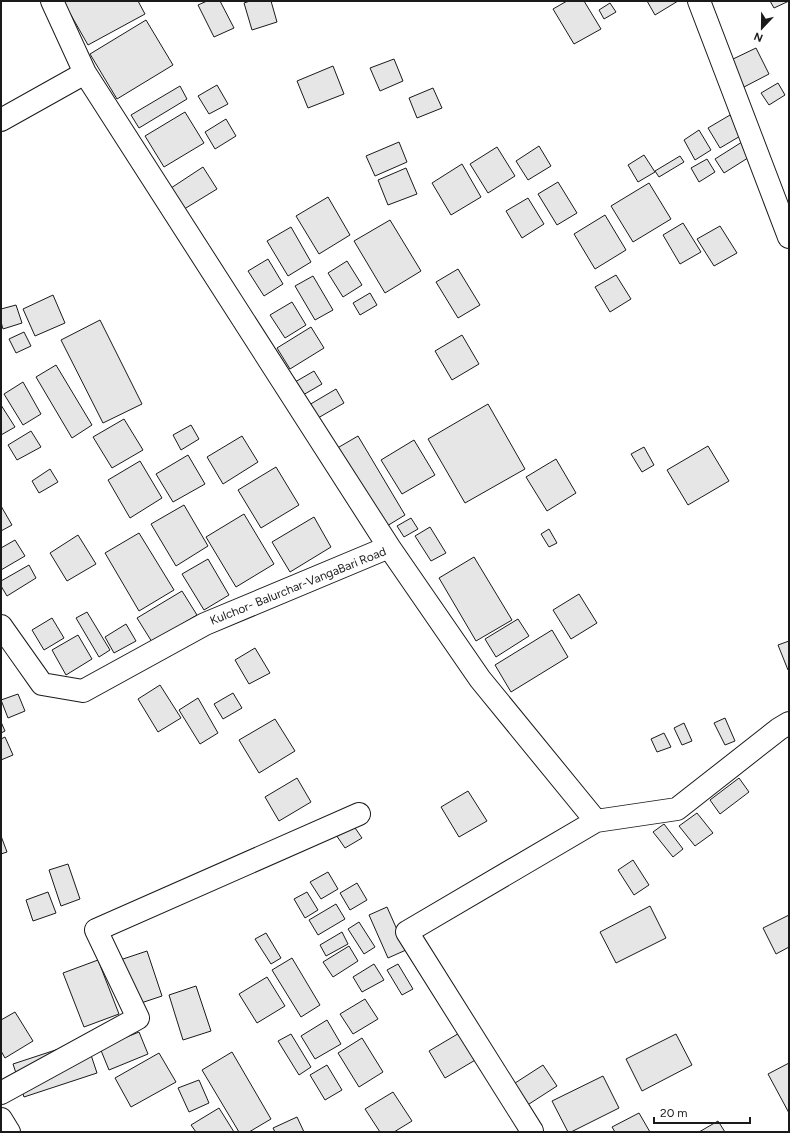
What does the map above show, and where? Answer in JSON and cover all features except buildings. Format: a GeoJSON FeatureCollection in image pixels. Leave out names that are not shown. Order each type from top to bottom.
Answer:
{"type":"FeatureCollection","features":[{"type":"Feature","properties":{"kind":"street"},"geometry":{"type":"LineString","coordinates":[[52,1],[85,73],[389,547]]}},
{"type":"Feature","properties":{"kind":"street"},"geometry":{"type":"LineString","coordinates":[[700,1],[789,237]]}},
{"type":"Feature","properties":{"kind":"street"},"geometry":{"type":"LineString","coordinates":[[1,120],[85,73]]}},
{"type":"Feature","properties":{"kind":"street","name":"Kulchor- Balurchar-VangaBari Road"},"geometry":{"type":"LineString","coordinates":[[1,626],[42,684],[83,691],[205,624],[389,547],[480,679],[596,821]]}},
{"type":"Feature","properties":{"kind":"street"},"geometry":{"type":"LineString","coordinates":[[531,1132],[407,932],[596,821],[677,808],[779,729],[789,723]]}},
{"type":"Feature","properties":{"kind":"street"},"geometry":{"type":"LineString","coordinates":[[1,1093],[138,1018],[96,930],[359,814]]}},
{"type":"Feature","properties":{"kind":"street"},"geometry":{"type":"LineString","coordinates":[[1,1119],[9,1132]]}}]}
